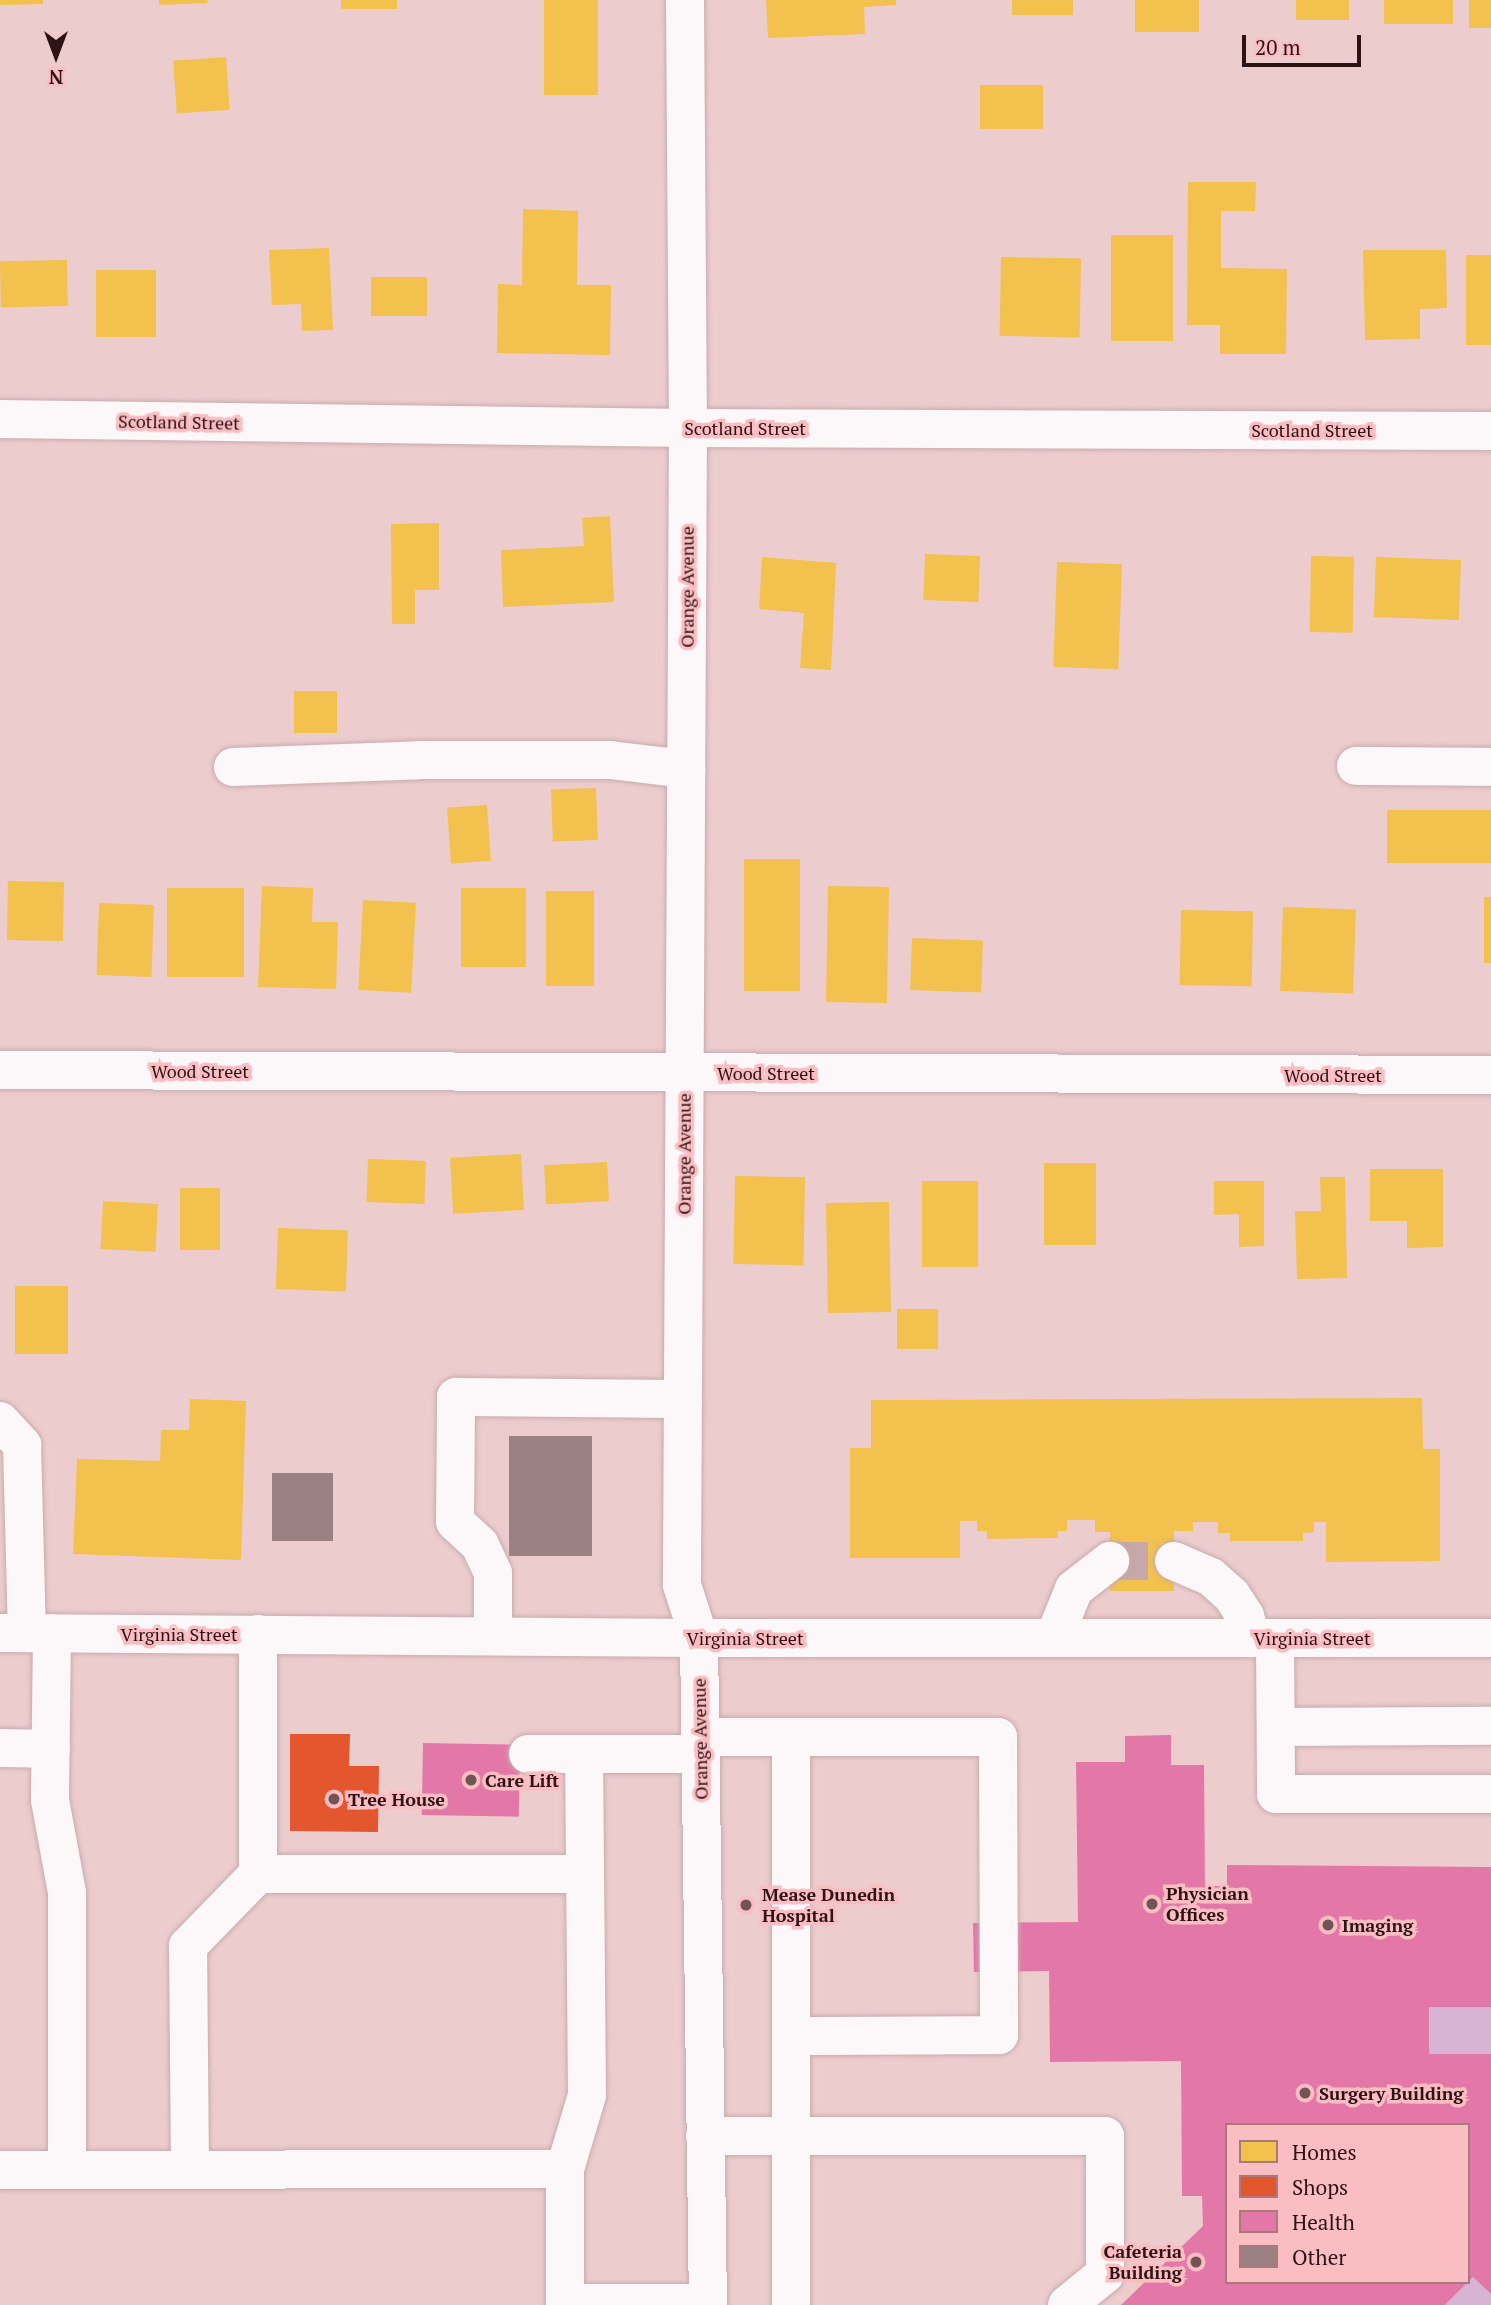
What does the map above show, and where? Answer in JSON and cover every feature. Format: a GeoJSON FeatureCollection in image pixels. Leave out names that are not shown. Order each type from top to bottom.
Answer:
{"type":"FeatureCollection","features":[{"type":"Feature","properties":{"kind":"street","name":"Orange Avenue"},"geometry":{"type":"LineString","coordinates":[[685,0],[688,428],[682,1585],[699,1638],[708,2304]]}},
{"type":"Feature","properties":{"kind":"street","name":"Scotland Street"},"geometry":{"type":"LineString","coordinates":[[0,419],[688,428],[1491,431]]}},
{"type":"Feature","properties":{"kind":"street"},"geometry":{"type":"LineString","coordinates":[[233,767],[420,760],[610,760],[686,769]]}},
{"type":"Feature","properties":{"kind":"street"},"geometry":{"type":"LineString","coordinates":[[1356,766],[1491,767]]}},
{"type":"Feature","properties":{"kind":"street","name":"Wood Street"},"geometry":{"type":"LineString","coordinates":[[0,1070],[1491,1075]]}},
{"type":"Feature","properties":{"kind":"street"},"geometry":{"type":"LineString","coordinates":[[493,1636],[493,1573],[480,1545],[455,1522],[456,1397],[683,1399]]}},
{"type":"Feature","properties":{"kind":"street"},"geometry":{"type":"LineString","coordinates":[[0,1421],[22,1445],[26,1633],[51,1749],[50,1800],[67,1893],[67,2170]]}},
{"type":"Feature","properties":{"kind":"street"},"geometry":{"type":"LineString","coordinates":[[1054,1638],[1074,1588],[1110,1561]]}},
{"type":"Feature","properties":{"kind":"street"},"geometry":{"type":"LineString","coordinates":[[1174,1561],[1211,1577],[1233,1596],[1263,1638],[1276,1727],[1276,1794],[1491,1794]]}},
{"type":"Feature","properties":{"kind":"street","name":"Virginia Street"},"geometry":{"type":"LineString","coordinates":[[26,1633],[699,1638],[1491,1638]]}},
{"type":"Feature","properties":{"kind":"street"},"geometry":{"type":"LineString","coordinates":[[190,2170],[188,1946],[258,1874],[258,1634]]}},
{"type":"Feature","properties":{"kind":"street"},"geometry":{"type":"LineString","coordinates":[[1276,1727],[1491,1726]]}},
{"type":"Feature","properties":{"kind":"street"},"geometry":{"type":"LineString","coordinates":[[791,1737],[791,2305]]}},
{"type":"Feature","properties":{"kind":"street"},"geometry":{"type":"LineString","coordinates":[[528,1754],[583,1754],[791,1737],[998,1737],[999,2035],[791,2036]]}},
{"type":"Feature","properties":{"kind":"street"},"geometry":{"type":"LineString","coordinates":[[0,1748],[51,1749]]}},
{"type":"Feature","properties":{"kind":"street"},"geometry":{"type":"LineString","coordinates":[[583,1754],[587,2095],[565,2169],[565,2304],[708,2304]]}},
{"type":"Feature","properties":{"kind":"street"},"geometry":{"type":"LineString","coordinates":[[258,1874],[585,1874]]}},
{"type":"Feature","properties":{"kind":"street"},"geometry":{"type":"LineString","coordinates":[[705,2136],[1105,2136],[1105,2274],[1068,2305]]}},
{"type":"Feature","properties":{"kind":"street"},"geometry":{"type":"LineString","coordinates":[[0,2170],[565,2169]]}},
{"type":"Feature","properties":{"kind":"shaded area"},"geometry":{"type":"Polygon","coordinates":[[[1429,2007],[1491,2007],[1491,2054],[1429,2054],[1429,2007]]]}},
{"type":"Feature","properties":{"kind":"shaded area"},"geometry":{"type":"Polygon","coordinates":[[[1473,2277],[1491,2294],[1491,2305],[1445,2305],[1466,2284],[1470,2284],[1473,2277]]]}},
{"type":"Feature","properties":{"kind":"building: Homes"},"geometry":{"type":"Polygon","coordinates":[[[0,0],[43,0],[43,4],[0,5],[0,0]]]}},
{"type":"Feature","properties":{"kind":"building: Homes"},"geometry":{"type":"Polygon","coordinates":[[[159,0],[207,0],[208,3],[159,5],[159,0]]]}},
{"type":"Feature","properties":{"kind":"building: Homes"},"geometry":{"type":"Polygon","coordinates":[[[341,0],[397,0],[397,9],[341,9],[341,0]]]}},
{"type":"Feature","properties":{"kind":"building: Homes"},"geometry":{"type":"Polygon","coordinates":[[[544,0],[598,0],[598,95],[544,95],[544,0]]]}},
{"type":"Feature","properties":{"kind":"building: Homes"},"geometry":{"type":"Polygon","coordinates":[[[766,0],[896,0],[896,5],[864,7],[865,34],[768,38],[766,0]]]}},
{"type":"Feature","properties":{"kind":"building: Homes"},"geometry":{"type":"Polygon","coordinates":[[[1012,0],[1073,0],[1073,15],[1012,15],[1012,0]]]}},
{"type":"Feature","properties":{"kind":"building: Homes"},"geometry":{"type":"Polygon","coordinates":[[[1135,0],[1199,0],[1199,32],[1135,32],[1135,0]]]}},
{"type":"Feature","properties":{"kind":"building: Homes"},"geometry":{"type":"Polygon","coordinates":[[[1296,0],[1349,0],[1349,20],[1296,20],[1296,0]]]}},
{"type":"Feature","properties":{"kind":"building: Homes"},"geometry":{"type":"Polygon","coordinates":[[[1384,0],[1453,0],[1453,24],[1384,24],[1384,0]]]}},
{"type":"Feature","properties":{"kind":"building: Homes"},"geometry":{"type":"Polygon","coordinates":[[[1469,0],[1491,0],[1491,28],[1469,28],[1469,0]]]}},
{"type":"Feature","properties":{"kind":"building: Homes"},"geometry":{"type":"Polygon","coordinates":[[[226,57],[230,110],[177,114],[173,61],[226,57]]]}},
{"type":"Feature","properties":{"kind":"building: Homes"},"geometry":{"type":"Polygon","coordinates":[[[980,85],[1043,85],[1043,129],[980,129],[980,85]]]}},
{"type":"Feature","properties":{"kind":"building: Homes"},"geometry":{"type":"Polygon","coordinates":[[[1188,182],[1256,182],[1255,211],[1221,211],[1221,268],[1287,269],[1286,354],[1220,354],[1220,325],[1187,325],[1188,182]]]}},
{"type":"Feature","properties":{"kind":"building: Homes"},"geometry":{"type":"Polygon","coordinates":[[[523,209],[578,211],[577,285],[611,285],[610,355],[497,353],[498,284],[522,285],[523,209]]]}},
{"type":"Feature","properties":{"kind":"building: Homes"},"geometry":{"type":"Polygon","coordinates":[[[1111,235],[1173,235],[1173,341],[1111,341],[1111,235]]]}},
{"type":"Feature","properties":{"kind":"building: Homes"},"geometry":{"type":"Polygon","coordinates":[[[329,248],[333,330],[302,331],[301,304],[272,305],[269,250],[329,248]]]}},
{"type":"Feature","properties":{"kind":"building: Homes"},"geometry":{"type":"Polygon","coordinates":[[[1363,250],[1446,250],[1447,308],[1420,309],[1420,339],[1365,340],[1363,250]]]}},
{"type":"Feature","properties":{"kind":"building: Homes"},"geometry":{"type":"Polygon","coordinates":[[[1466,255],[1491,255],[1491,345],[1466,345],[1466,255]]]}},
{"type":"Feature","properties":{"kind":"building: Homes"},"geometry":{"type":"Polygon","coordinates":[[[1001,257],[1081,258],[1080,337],[1000,336],[1001,257]]]}},
{"type":"Feature","properties":{"kind":"building: Homes"},"geometry":{"type":"Polygon","coordinates":[[[67,260],[68,306],[1,307],[0,261],[67,260]]]}},
{"type":"Feature","properties":{"kind":"building: Homes"},"geometry":{"type":"Polygon","coordinates":[[[96,270],[156,270],[156,337],[96,337],[96,270]]]}},
{"type":"Feature","properties":{"kind":"building: Homes"},"geometry":{"type":"Polygon","coordinates":[[[371,277],[427,277],[427,316],[371,316],[371,277]]]}},
{"type":"Feature","properties":{"kind":"building: Homes"},"geometry":{"type":"Polygon","coordinates":[[[610,516],[614,602],[503,607],[501,550],[584,546],[582,518],[610,516]]]}},
{"type":"Feature","properties":{"kind":"building: Homes"},"geometry":{"type":"Polygon","coordinates":[[[439,523],[439,590],[415,590],[415,624],[392,624],[391,524],[439,523]]]}},
{"type":"Feature","properties":{"kind":"building: Homes"},"geometry":{"type":"Polygon","coordinates":[[[925,554],[980,556],[978,602],[923,600],[925,554]]]}},
{"type":"Feature","properties":{"kind":"building: Homes"},"geometry":{"type":"Polygon","coordinates":[[[1311,556],[1354,557],[1353,633],[1310,632],[1311,556]]]}},
{"type":"Feature","properties":{"kind":"building: Homes"},"geometry":{"type":"Polygon","coordinates":[[[762,557],[836,563],[831,670],[800,668],[804,613],[759,609],[762,557]]]}},
{"type":"Feature","properties":{"kind":"building: Homes"},"geometry":{"type":"Polygon","coordinates":[[[1376,557],[1461,560],[1459,620],[1374,617],[1376,557]]]}},
{"type":"Feature","properties":{"kind":"building: Homes"},"geometry":{"type":"Polygon","coordinates":[[[1057,562],[1122,564],[1118,669],[1053,667],[1057,562]]]}},
{"type":"Feature","properties":{"kind":"building: Homes"},"geometry":{"type":"Polygon","coordinates":[[[294,691],[337,691],[337,733],[294,733],[294,691]]]}},
{"type":"Feature","properties":{"kind":"building: Homes"},"geometry":{"type":"Polygon","coordinates":[[[596,788],[598,840],[553,842],[551,790],[596,788]]]}},
{"type":"Feature","properties":{"kind":"building: Homes"},"geometry":{"type":"Polygon","coordinates":[[[487,805],[491,861],[451,864],[447,808],[487,805]]]}},
{"type":"Feature","properties":{"kind":"building: Homes"},"geometry":{"type":"Polygon","coordinates":[[[1387,810],[1491,810],[1491,863],[1387,863],[1387,810]]]}},
{"type":"Feature","properties":{"kind":"building: Homes"},"geometry":{"type":"Polygon","coordinates":[[[744,859],[800,859],[800,991],[744,991],[744,859]]]}},
{"type":"Feature","properties":{"kind":"building: Homes"},"geometry":{"type":"Polygon","coordinates":[[[8,881],[64,882],[63,941],[7,940],[8,881]]]}},
{"type":"Feature","properties":{"kind":"building: Homes"},"geometry":{"type":"Polygon","coordinates":[[[262,886],[313,888],[312,922],[338,922],[336,989],[258,987],[262,886]]]}},
{"type":"Feature","properties":{"kind":"building: Homes"},"geometry":{"type":"Polygon","coordinates":[[[828,886],[889,887],[887,1003],[826,1002],[828,886]]]}},
{"type":"Feature","properties":{"kind":"building: Homes"},"geometry":{"type":"Polygon","coordinates":[[[167,888],[244,888],[244,977],[167,977],[167,888]]]}},
{"type":"Feature","properties":{"kind":"building: Homes"},"geometry":{"type":"Polygon","coordinates":[[[461,888],[526,888],[526,967],[461,967],[461,888]]]}},
{"type":"Feature","properties":{"kind":"building: Homes"},"geometry":{"type":"Polygon","coordinates":[[[546,891],[594,891],[594,986],[546,986],[546,891]]]}},
{"type":"Feature","properties":{"kind":"building: Homes"},"geometry":{"type":"Polygon","coordinates":[[[1484,897],[1491,897],[1491,963],[1484,963],[1484,897]]]}},
{"type":"Feature","properties":{"kind":"building: Homes"},"geometry":{"type":"Polygon","coordinates":[[[363,900],[416,903],[411,993],[358,990],[363,900]]]}},
{"type":"Feature","properties":{"kind":"building: Homes"},"geometry":{"type":"Polygon","coordinates":[[[99,903],[154,905],[151,977],[96,975],[99,903]]]}},
{"type":"Feature","properties":{"kind":"building: Homes"},"geometry":{"type":"Polygon","coordinates":[[[1283,907],[1356,910],[1353,993],[1280,991],[1283,907]]]}},
{"type":"Feature","properties":{"kind":"building: Homes"},"geometry":{"type":"Polygon","coordinates":[[[1181,910],[1253,911],[1252,986],[1180,985],[1181,910]]]}},
{"type":"Feature","properties":{"kind":"building: Homes"},"geometry":{"type":"Polygon","coordinates":[[[912,938],[983,940],[981,992],[910,990],[912,938]]]}},
{"type":"Feature","properties":{"kind":"building: Homes"},"geometry":{"type":"Polygon","coordinates":[[[521,1154],[524,1210],[453,1214],[450,1158],[521,1154]]]}},
{"type":"Feature","properties":{"kind":"building: Homes"},"geometry":{"type":"Polygon","coordinates":[[[368,1159],[426,1161],[424,1204],[366,1202],[368,1159]]]}},
{"type":"Feature","properties":{"kind":"building: Homes"},"geometry":{"type":"Polygon","coordinates":[[[607,1162],[609,1201],[546,1204],[544,1165],[607,1162]]]}},
{"type":"Feature","properties":{"kind":"building: Homes"},"geometry":{"type":"Polygon","coordinates":[[[1044,1163],[1096,1163],[1096,1245],[1044,1245],[1044,1163]]]}},
{"type":"Feature","properties":{"kind":"building: Homes"},"geometry":{"type":"Polygon","coordinates":[[[1370,1169],[1443,1169],[1443,1247],[1407,1248],[1407,1221],[1370,1221],[1370,1169]]]}},
{"type":"Feature","properties":{"kind":"building: Homes"},"geometry":{"type":"Polygon","coordinates":[[[735,1176],[805,1177],[803,1265],[733,1264],[735,1176]]]}},
{"type":"Feature","properties":{"kind":"building: Homes"},"geometry":{"type":"Polygon","coordinates":[[[1320,1177],[1345,1177],[1347,1278],[1297,1279],[1295,1211],[1321,1211],[1320,1177]]]}},
{"type":"Feature","properties":{"kind":"building: Homes"},"geometry":{"type":"Polygon","coordinates":[[[922,1181],[978,1181],[978,1267],[922,1267],[922,1181]]]}},
{"type":"Feature","properties":{"kind":"building: Homes"},"geometry":{"type":"Polygon","coordinates":[[[1214,1181],[1264,1181],[1264,1246],[1239,1247],[1239,1214],[1214,1215],[1214,1181]]]}},
{"type":"Feature","properties":{"kind":"building: Homes"},"geometry":{"type":"Polygon","coordinates":[[[180,1188],[220,1188],[220,1250],[180,1250],[180,1188]]]}},
{"type":"Feature","properties":{"kind":"building: Homes"},"geometry":{"type":"Polygon","coordinates":[[[103,1201],[158,1204],[155,1252],[100,1249],[103,1201]]]}},
{"type":"Feature","properties":{"kind":"building: Homes"},"geometry":{"type":"Polygon","coordinates":[[[889,1202],[891,1312],[828,1313],[826,1203],[889,1202]]]}},
{"type":"Feature","properties":{"kind":"building: Homes"},"geometry":{"type":"Polygon","coordinates":[[[278,1228],[348,1230],[346,1291],[276,1289],[278,1228]]]}},
{"type":"Feature","properties":{"kind":"building: Homes"},"geometry":{"type":"Polygon","coordinates":[[[15,1286],[68,1286],[68,1354],[15,1354],[15,1286]]]}},
{"type":"Feature","properties":{"kind":"building: Homes"},"geometry":{"type":"Polygon","coordinates":[[[897,1309],[938,1309],[938,1349],[897,1349],[897,1309]]]}},
{"type":"Feature","properties":{"kind":"building: Homes"},"geometry":{"type":"Polygon","coordinates":[[[1422,1398],[1423,1449],[1440,1449],[1440,1561],[1326,1562],[1326,1522],[1314,1522],[1314,1532],[1303,1533],[1303,1541],[1230,1541],[1230,1533],[1218,1533],[1218,1522],[1193,1522],[1193,1531],[1174,1531],[1174,1591],[1110,1591],[1110,1532],[1095,1532],[1095,1520],[1067,1520],[1067,1531],[1058,1531],[1058,1538],[987,1539],[987,1531],[977,1531],[977,1521],[960,1521],[960,1558],[850,1558],[850,1448],[871,1448],[871,1400],[1422,1398]]]}},
{"type":"Feature","properties":{"kind":"building: Homes"},"geometry":{"type":"Polygon","coordinates":[[[190,1399],[246,1401],[241,1560],[73,1554],[77,1459],[160,1461],[161,1430],[189,1430],[190,1399]]]}},
{"type":"Feature","properties":{"kind":"building: Shops","name":"Tree House"},"geometry":{"type":"Polygon","coordinates":[[[290,1734],[350,1734],[349,1766],[379,1766],[378,1832],[290,1831],[290,1734]]]}},
{"type":"Feature","properties":{"kind":"building: Health"},"geometry":{"type":"Polygon","coordinates":[[[1171,1735],[1171,1765],[1204,1765],[1205,1886],[1227,1886],[1227,1865],[1491,1867],[1491,2007],[1429,2007],[1429,2054],[1491,2054],[1491,2294],[1473,2277],[1470,2280],[1470,2123],[1225,2123],[1225,2284],[1466,2284],[1445,2305],[1121,2305],[1203,2226],[1202,2196],[1182,2196],[1181,2061],[1050,2062],[1049,1971],[974,1972],[973,1923],[1078,1922],[1076,1762],[1125,1762],[1125,1736],[1171,1735]]]}},
{"type":"Feature","properties":{"kind":"building: Health","name":"Care Lift"},"geometry":{"type":"Polygon","coordinates":[[[423,1743],[520,1745],[519,1817],[422,1815],[423,1743]]]}},
{"type":"Feature","properties":{"kind":"building: Other"},"geometry":{"type":"Polygon","coordinates":[[[509,1436],[592,1436],[592,1556],[509,1556],[509,1436]]]}},
{"type":"Feature","properties":{"kind":"building: Other"},"geometry":{"type":"Polygon","coordinates":[[[272,1473],[333,1473],[333,1541],[272,1541],[272,1473]]]}},
{"type":"Feature","properties":{"kind":"tunnel"},"geometry":{"type":"LineString","coordinates":[[1110,1561],[1174,1561]]}},
{"type":"Feature","properties":{"kind":"place","name":"Care Lift"},"geometry":{"type":"Point","coordinates":[471,1780]}},
{"type":"Feature","properties":{"kind":"place","name":"Tree House"},"geometry":{"type":"Point","coordinates":[334,1799]}},
{"type":"Feature","properties":{"kind":"place","name":"Physician Offices"},"geometry":{"type":"Point","coordinates":[1152,1904]}},
{"type":"Feature","properties":{"kind":"place","name":"Mease Dunedin Hospital"},"geometry":{"type":"Point","coordinates":[746,1905]}},
{"type":"Feature","properties":{"kind":"place","name":"Imaging"},"geometry":{"type":"Point","coordinates":[1328,1925]}},
{"type":"Feature","properties":{"kind":"place","name":"Surgery Building"},"geometry":{"type":"Point","coordinates":[1305,2093]}},
{"type":"Feature","properties":{"kind":"place","name":"Cafeteria Building"},"geometry":{"type":"Point","coordinates":[1196,2262]}}]}
